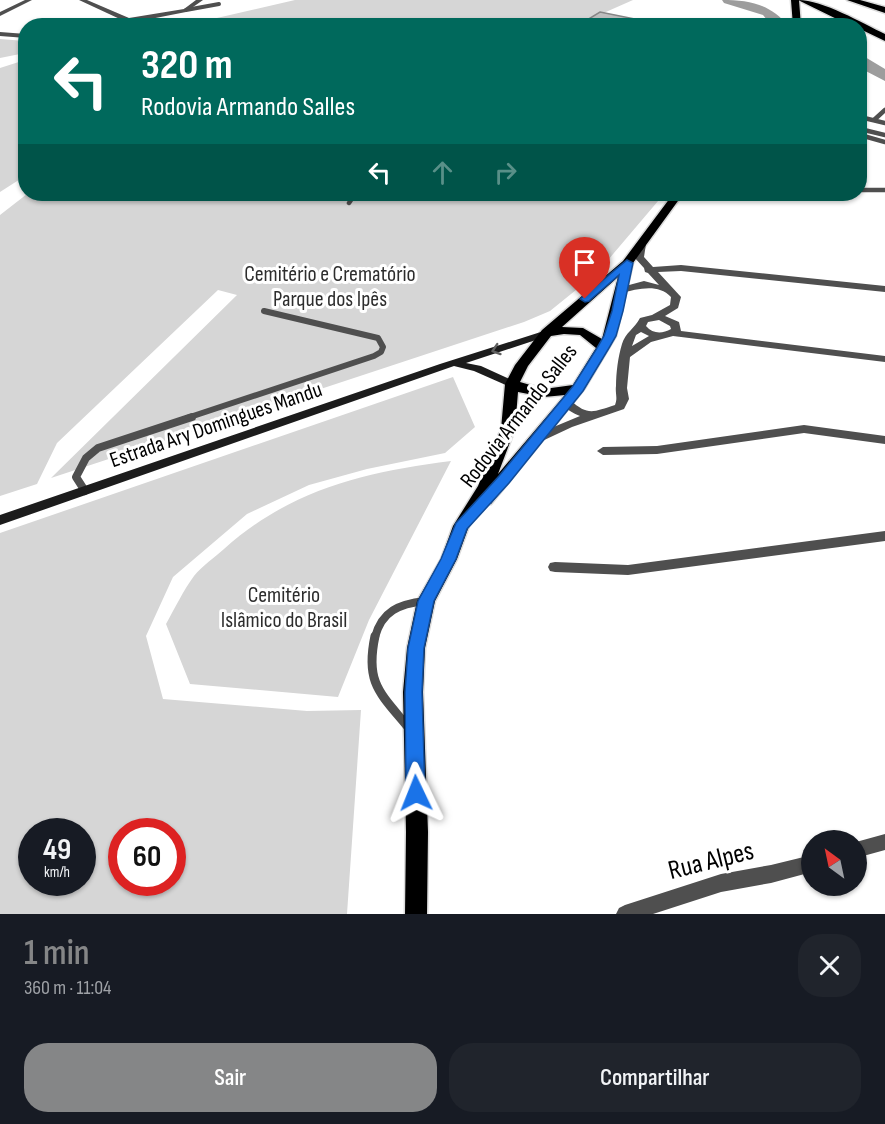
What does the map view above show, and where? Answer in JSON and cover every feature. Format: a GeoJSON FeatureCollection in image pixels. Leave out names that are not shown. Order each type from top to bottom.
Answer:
{"type":"FeatureCollection","features":[{"type":"Feature","properties":{"kind":"highway"},"geometry":{"type":"LineString","coordinates":[[802,0],[841,18]]}},
{"type":"Feature","properties":{"kind":"highway"},"geometry":{"type":"LineString","coordinates":[[851,0],[885,10]]}},
{"type":"Feature","properties":{"kind":"highway"},"geometry":{"type":"LineString","coordinates":[[867,30],[885,38]]}},
{"type":"Feature","properties":{"kind":"main road"},"geometry":{"type":"LineString","coordinates":[[795,0],[796,18]]}},
{"type":"Feature","properties":{"kind":"main road","name":"Rodovia Armando Salles"},"geometry":{"type":"LineString","coordinates":[[416,914],[417,832],[414,734],[416,648],[426,601],[449,559],[461,526],[486,486],[507,429],[512,384],[522,365],[547,333],[627,263],[673,201]]}},
{"type":"Feature","properties":{"kind":"main road","name":"Rodovia Armando Salles"},"geometry":{"type":"LineString","coordinates":[[461,526],[578,388],[610,336],[627,263]]}},
{"type":"Feature","properties":{"kind":"main road"},"geometry":{"type":"LineString","coordinates":[[547,333],[578,329],[592,336],[603,348]]}},
{"type":"Feature","properties":{"kind":"main road"},"geometry":{"type":"LineString","coordinates":[[512,384],[522,390],[538,393],[555,393],[578,388]]}},
{"type":"Feature","properties":{"kind":"street"},"geometry":{"type":"LineString","coordinates":[[0,14],[29,0]]}},
{"type":"Feature","properties":{"kind":"street"},"geometry":{"type":"LineString","coordinates":[[82,0],[123,18]]}},
{"type":"Feature","properties":{"kind":"street"},"geometry":{"type":"LineString","coordinates":[[145,18],[186,10],[200,0]]}},
{"type":"Feature","properties":{"kind":"street"},"geometry":{"type":"LineString","coordinates":[[0,34],[18,35]]}},
{"type":"Feature","properties":{"kind":"street"},"geometry":{"type":"LineString","coordinates":[[536,439],[568,424],[620,407],[623,399],[623,368],[627,355],[627,344],[632,333],[641,327],[644,320],[671,309],[677,302],[670,290],[648,270],[639,257],[641,244]]}},
{"type":"Feature","properties":{"kind":"street"},"geometry":{"type":"LineString","coordinates":[[648,270],[681,268],[885,289]]}},
{"type":"Feature","properties":{"kind":"street"},"geometry":{"type":"LineString","coordinates":[[670,290],[669,280],[672,274],[681,268]]}},
{"type":"Feature","properties":{"kind":"street"},"geometry":{"type":"LineString","coordinates":[[621,290],[644,284],[670,290]]}},
{"type":"Feature","properties":{"kind":"street"},"geometry":{"type":"LineString","coordinates":[[671,309],[671,321]]}},
{"type":"Feature","properties":{"kind":"street"},"geometry":{"type":"LineString","coordinates":[[656,317],[671,321],[676,327],[673,333]]}},
{"type":"Feature","properties":{"kind":"street"},"geometry":{"type":"LineString","coordinates":[[641,327],[646,332],[657,336]]}},
{"type":"Feature","properties":{"kind":"street","name":"Estrada Ary Domingues Mandu"},"geometry":{"type":"LineString","coordinates":[[0,520],[444,366],[547,333]]}},
{"type":"Feature","properties":{"kind":"street"},"geometry":{"type":"LineString","coordinates":[[627,355],[638,345],[657,336],[673,333],[885,359]]}},
{"type":"Feature","properties":{"kind":"street","name":"Estrada Ary Domingues Mandu"},"geometry":{"type":"LineString","coordinates":[[444,366],[468,365],[512,384]]}},
{"type":"Feature","properties":{"kind":"street"},"geometry":{"type":"LineString","coordinates":[[566,402],[576,411],[592,417]]}},
{"type":"Feature","properties":{"kind":"street"},"geometry":{"type":"LineString","coordinates":[[603,451],[657,450],[804,429],[885,440]]}},
{"type":"Feature","properties":{"kind":"street"},"geometry":{"type":"LineString","coordinates":[[555,567],[628,570],[885,536]]}},
{"type":"Feature","properties":{"kind":"street"},"geometry":{"type":"LineString","coordinates":[[867,847],[885,842]]}},
{"type":"Feature","properties":{"kind":"street","name":"Rua Alpes"},"geometry":{"type":"LineString","coordinates":[[625,914],[721,883],[801,866]]}},
{"type":"Feature","properties":{"kind":"lane"},"geometry":{"type":"LineString","coordinates":[[186,10],[219,4]]}},
{"type":"Feature","properties":{"kind":"lane"},"geometry":{"type":"LineString","coordinates":[[874,120],[885,111]]}},
{"type":"Feature","properties":{"kind":"lane"},"geometry":{"type":"LineString","coordinates":[[867,118],[885,123]]}},
{"type":"Feature","properties":{"kind":"lane"},"geometry":{"type":"LineString","coordinates":[[867,131],[885,135]]}},
{"type":"Feature","properties":{"kind":"lane"},"geometry":{"type":"LineString","coordinates":[[867,137],[885,142]]}},
{"type":"Feature","properties":{"kind":"lane"},"geometry":{"type":"LineString","coordinates":[[867,190],[885,190]]}},
{"type":"Feature","properties":{"kind":"lane"},"geometry":{"type":"LineString","coordinates":[[85,491],[76,477],[90,453],[103,445],[313,378],[374,356],[381,352],[383,347],[378,338],[359,332],[264,311]]}},
{"type":"Feature","properties":{"kind":"lane"},"geometry":{"type":"LineString","coordinates":[[414,734],[380,693],[372,676],[370,664],[376,630],[381,618],[404,602],[426,601]]}},
{"type":"Feature","properties":{"kind":"green space"},"geometry":{"type":"Polygon","coordinates":[[[295,0],[633,0],[592,18],[217,18],[295,0]]]}},
{"type":"Feature","properties":{"kind":"green space"},"geometry":{"type":"Polygon","coordinates":[[[0,39],[18,40],[18,54],[0,58],[0,39]]]}},
{"type":"Feature","properties":{"kind":"green space"},"geometry":{"type":"Polygon","coordinates":[[[18,62],[18,180],[0,192],[0,68],[18,62]]]}},
{"type":"Feature","properties":{"kind":"green space","name":"Cemitério e Crematório Parque dos Ipês"},"geometry":{"type":"Polygon","coordinates":[[[18,201],[658,201],[597,273],[550,311],[524,322],[51,478],[237,295],[218,290],[57,443],[37,484],[0,496],[0,215],[18,201]]]}},
{"type":"Feature","properties":{"kind":"green space"},"geometry":{"type":"Polygon","coordinates":[[[453,377],[475,427],[445,453],[367,469],[309,485],[247,514],[173,577],[146,636],[163,699],[307,711],[361,710],[347,914],[0,914],[0,533],[453,377]]]}},
{"type":"Feature","properties":{"kind":"green space","name":"Cemitério Islâmico do Brasil"},"geometry":{"type":"Polygon","coordinates":[[[451,461],[369,620],[338,697],[190,684],[166,624],[197,572],[249,528],[303,498],[359,478],[419,465],[451,461]]]}},
{"type":"Feature","properties":{"kind":"building"},"geometry":{"type":"Polygon","coordinates":[[[600,12],[630,18],[590,18],[600,12]]]}},
{"type":"Feature","properties":{"kind":"waterway"},"geometry":{"type":"LineString","coordinates":[[729,0],[768,12],[774,18]]}},
{"type":"Feature","properties":{"kind":"waterway"},"geometry":{"type":"LineString","coordinates":[[867,66],[885,76]]}},
{"type":"Feature","properties":{"kind":"route"},"geometry":{"type":"LineString","coordinates":[[416,793],[413,692],[416,648],[426,601],[449,559],[461,526],[504,479],[578,388],[603,348],[610,336],[627,263],[585,299]]}}]}
